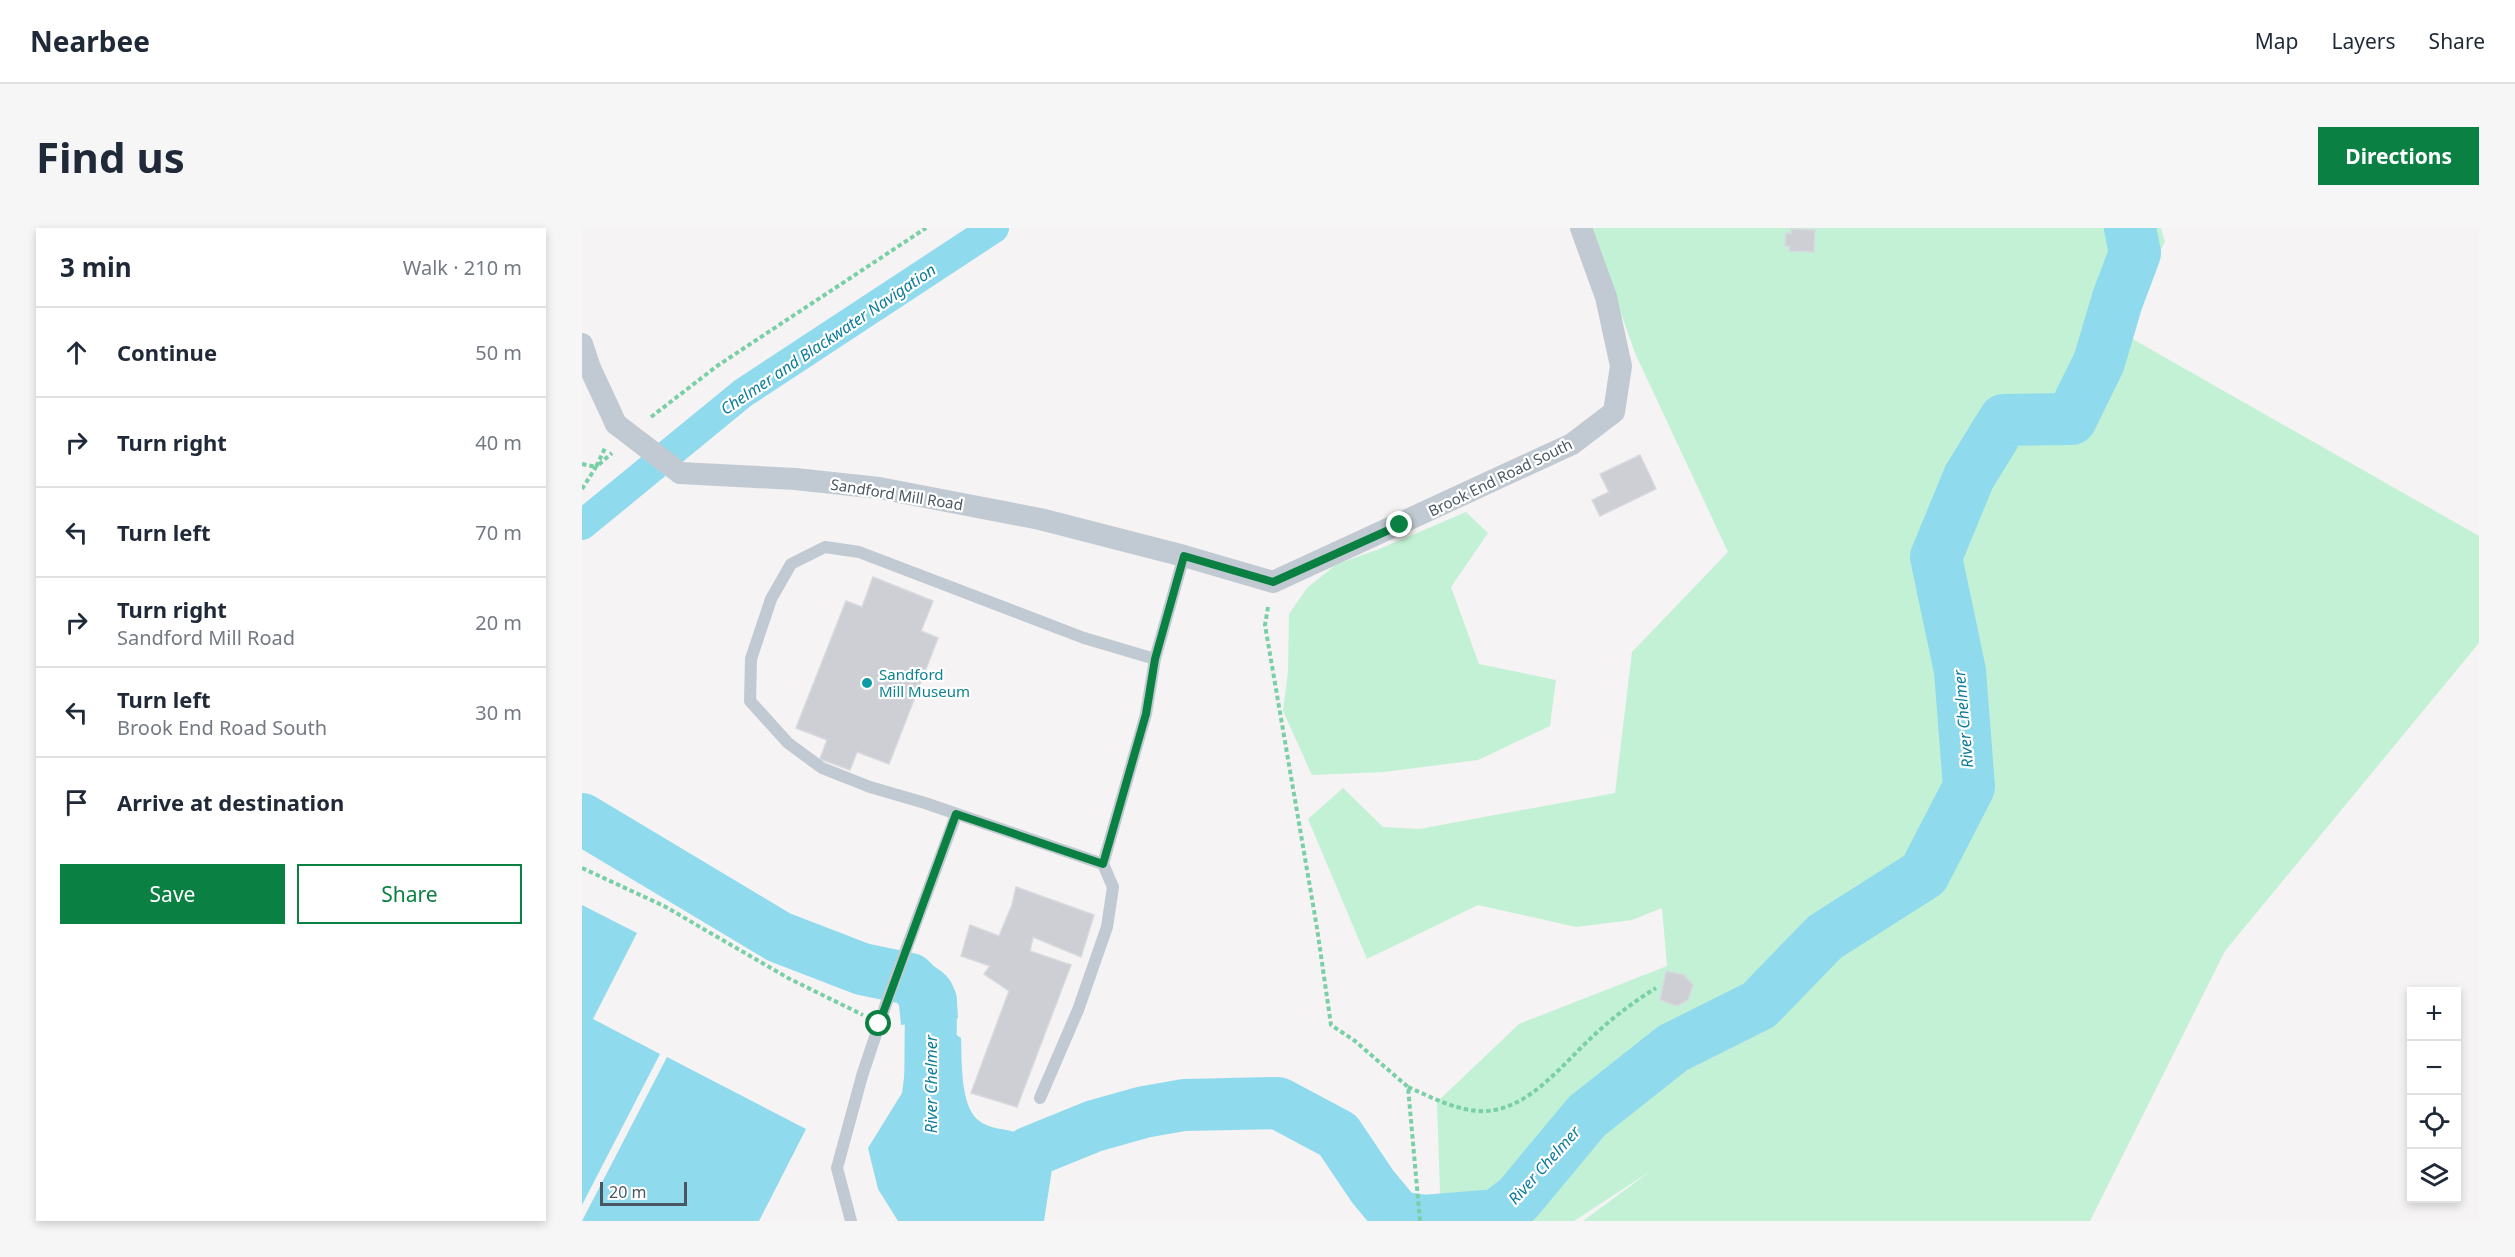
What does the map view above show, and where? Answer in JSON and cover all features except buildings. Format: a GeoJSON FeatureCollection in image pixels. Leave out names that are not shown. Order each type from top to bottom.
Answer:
{"type":"FeatureCollection","features":[{"type":"Feature","properties":{"kind":"street","name":"Brook End Road South"},"geometry":{"type":"LineString","coordinates":[[1273,582],[1572,444],[1614,412],[1621,366],[1606,297],[1581,228]]}},
{"type":"Feature","properties":{"kind":"street","name":"Sandford Mill Road"},"geometry":{"type":"LineString","coordinates":[[582,344],[618,434],[680,473],[795,479],[879,488],[1040,519],[1184,556],[1273,582]]}},
{"type":"Feature","properties":{"kind":"lane"},"geometry":{"type":"LineString","coordinates":[[1103,864],[870,787],[822,768],[788,743],[750,701],[751,659],[771,599],[791,564],[825,547],[859,552],[1084,638],[1155,659]]}},
{"type":"Feature","properties":{"kind":"lane"},"geometry":{"type":"LineString","coordinates":[[1040,1098],[1078,1010],[1107,927],[1113,887],[1103,864],[1146,714],[1155,659],[1184,556]]}},
{"type":"Feature","properties":{"kind":"lane"},"geometry":{"type":"LineString","coordinates":[[851,1221],[837,1168],[879,1024],[956,814]]}},
{"type":"Feature","properties":{"kind":"path"},"geometry":{"type":"LineString","coordinates":[[644,424],[717,366],[926,228]]}},
{"type":"Feature","properties":{"kind":"path"},"geometry":{"type":"LineString","coordinates":[[582,489],[618,434]]}},
{"type":"Feature","properties":{"kind":"path"},"geometry":{"type":"LineString","coordinates":[[582,464],[596,467]]}},
{"type":"Feature","properties":{"kind":"path"},"geometry":{"type":"LineString","coordinates":[[1273,582],[1265,626],[1317,928],[1331,1025],[1355,1041],[1408,1087],[1454,1107],[1481,1111],[1505,1106],[1533,1093],[1630,1004],[1656,988]]}},
{"type":"Feature","properties":{"kind":"path"},"geometry":{"type":"LineString","coordinates":[[582,868],[664,906],[788,978],[879,1024]]}},
{"type":"Feature","properties":{"kind":"path"},"geometry":{"type":"LineString","coordinates":[[1408,1087],[1420,1221]]}},
{"type":"Feature","properties":{"kind":"green space"},"geometry":{"type":"Polygon","coordinates":[[[1591,228],[2161,228],[2165,242],[2115,329],[2479,536],[2479,643],[2225,951],[2090,1221],[1583,1221],[1652,1170],[1574,1221],[1441,1221],[1437,1102],[1519,1024],[1667,966],[1662,908],[1632,920],[1576,927],[1478,905],[1367,959],[1308,819],[1343,788],[1383,827],[1419,829],[1615,793],[1632,652],[1728,552],[1635,353],[1591,228]]]}},
{"type":"Feature","properties":{"kind":"green space"},"geometry":{"type":"Polygon","coordinates":[[[1466,512],[1488,533],[1451,587],[1479,664],[1556,680],[1550,726],[1478,760],[1384,772],[1312,775],[1283,711],[1288,672],[1289,614],[1307,588],[1337,564],[1377,550],[1466,512]]]}},
{"type":"Feature","properties":{"kind":"water"},"geometry":{"type":"Polygon","coordinates":[[[582,905],[637,933],[593,1019],[660,1054],[582,1205],[582,905]]]}},
{"type":"Feature","properties":{"kind":"water"},"geometry":{"type":"Polygon","coordinates":[[[913,956],[935,967],[948,978],[953,985],[958,1018],[901,1025],[898,995],[913,956]]]}},
{"type":"Feature","properties":{"kind":"water"},"geometry":{"type":"Polygon","coordinates":[[[955,1034],[961,1038],[963,1082],[972,1113],[983,1123],[1018,1133],[1054,1156],[1044,1221],[898,1221],[878,1189],[868,1148],[902,1093],[907,1055],[916,1036],[955,1034]]]}},
{"type":"Feature","properties":{"kind":"water"},"geometry":{"type":"Polygon","coordinates":[[[667,1057],[806,1129],[759,1221],[582,1221],[667,1057]]]}},
{"type":"Feature","properties":{"kind":"waterway","name":"Chelmer and Blackwater Navigation"},"geometry":{"type":"LineString","coordinates":[[582,525],[743,393],[994,228]]}},
{"type":"Feature","properties":{"kind":"waterway","name":"River Chelmer"},"geometry":{"type":"LineString","coordinates":[[980,1187],[1030,1152],[1094,1126],[1144,1112],[1184,1105],[1278,1103],[1338,1135],[1373,1187],[1398,1217],[1424,1221],[1497,1215],[1518,1199],[1587,1116],[1673,1048],[1759,1005],[1825,937],[1924,874],[1969,787],[1960,671],[1936,557],[1969,477],[2004,420],[2071,419],[2099,362],[2117,301],[2135,253],[2130,228]]}},
{"type":"Feature","properties":{"kind":"waterway","name":"River Chelmer"},"geometry":{"type":"LineString","coordinates":[[582,819],[779,937],[862,969],[910,979],[931,1001],[930,1108]]}},
{"type":"Feature","properties":{"kind":"place","name":"Sandford Mill Museum"},"geometry":{"type":"Point","coordinates":[867,683]}},
{"type":"Feature","properties":{"kind":"route"},"geometry":{"type":"LineString","coordinates":[[879,1024],[956,814],[1103,864],[1146,714],[1155,659],[1184,556],[1273,582],[1400,525]]}}]}
